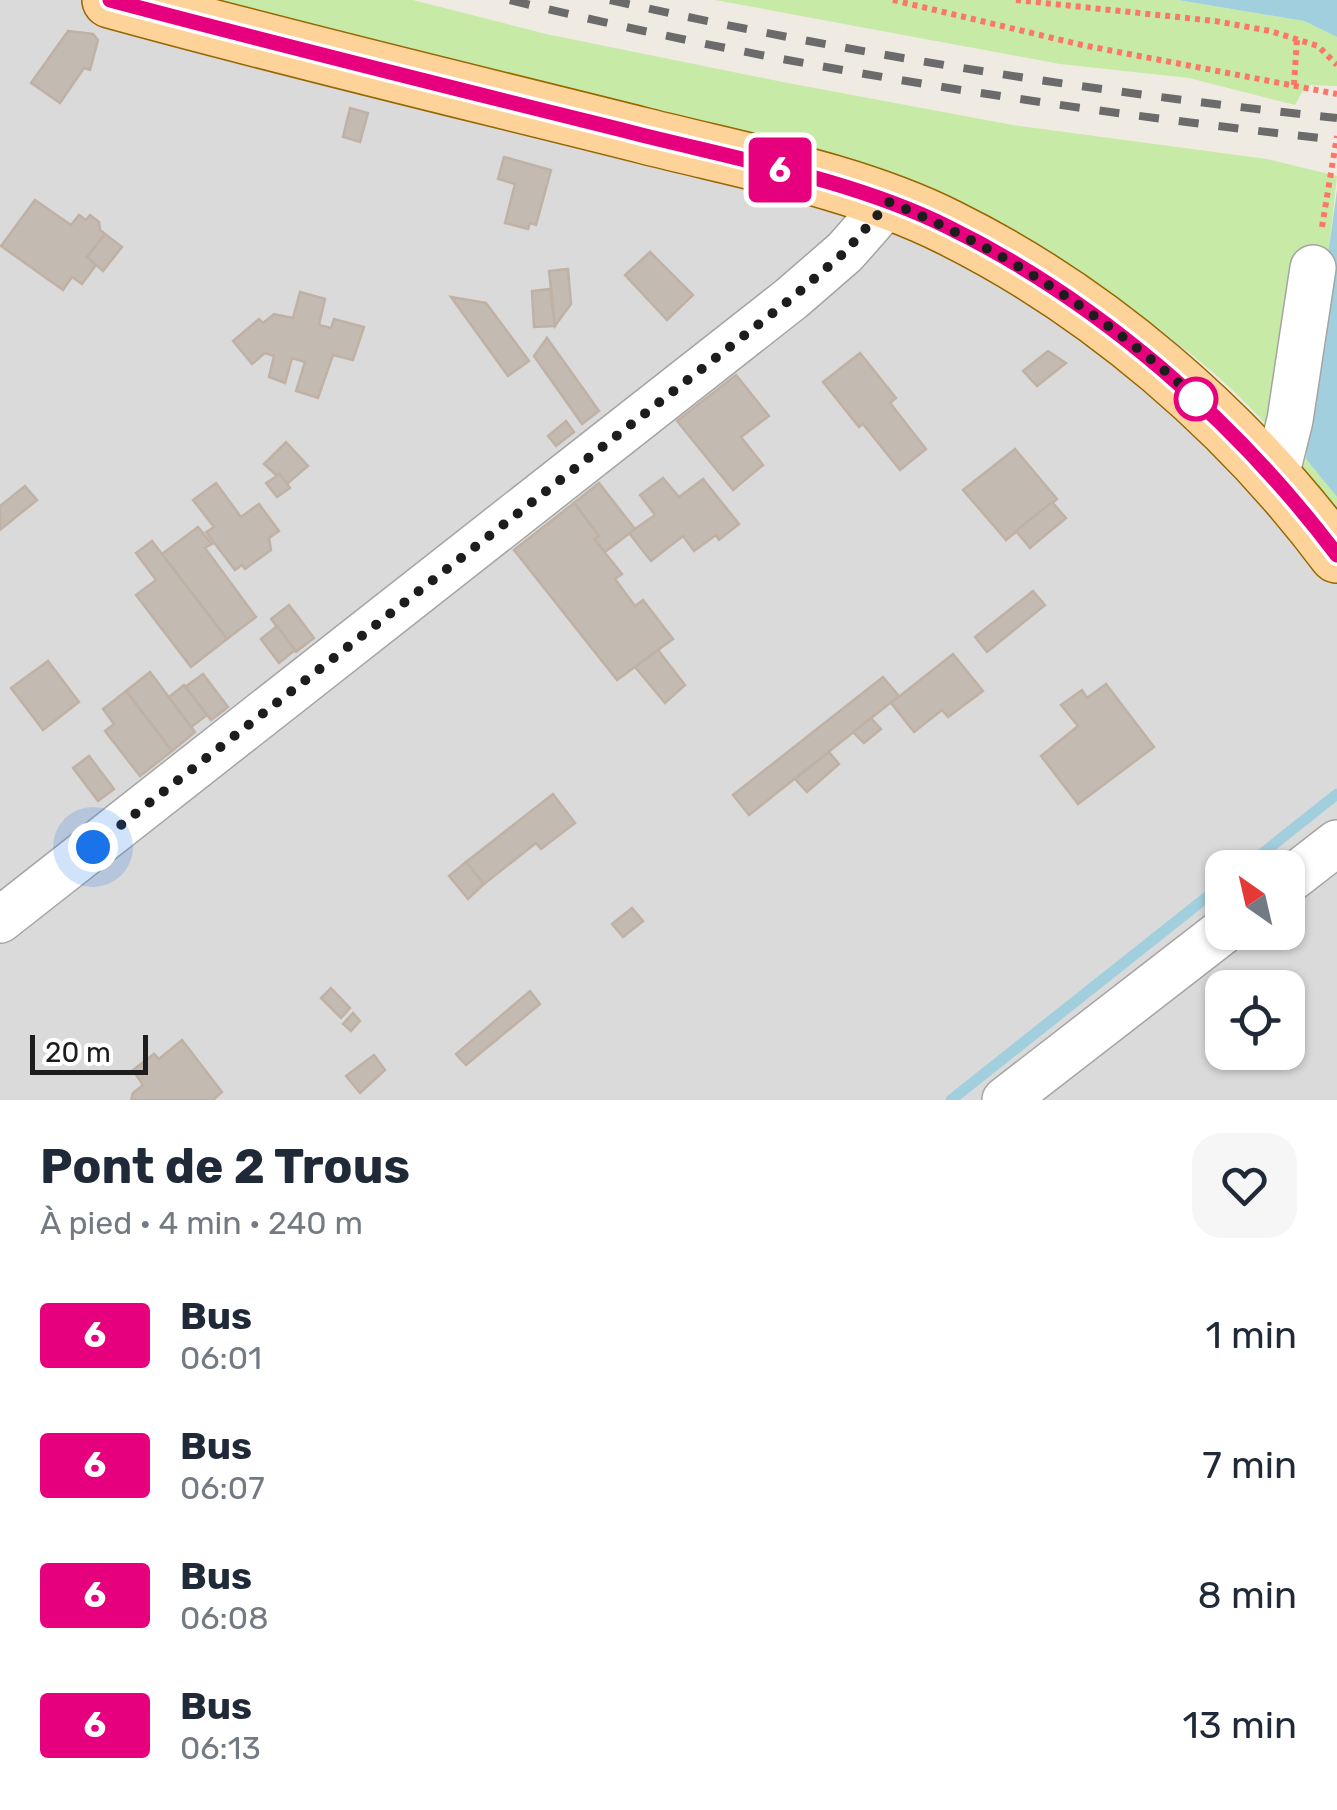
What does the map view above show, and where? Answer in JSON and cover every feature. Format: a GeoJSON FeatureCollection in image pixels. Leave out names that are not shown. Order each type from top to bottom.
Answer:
{"type":"FeatureCollection","features":[{"type":"Feature","properties":{"kind":"main road"},"geometry":{"type":"LineString","coordinates":[[110,0],[765,166],[889,202],[973,240],[1112,330],[1187,390],[1275,480],[1337,555]]}},
{"type":"Feature","properties":{"kind":"street"},"geometry":{"type":"LineString","coordinates":[[0,920],[792,298],[845,252],[889,202]]}},
{"type":"Feature","properties":{"kind":"street"},"geometry":{"type":"LineString","coordinates":[[1275,480],[1292,409],[1314,268]]}},
{"type":"Feature","properties":{"kind":"street"},"geometry":{"type":"LineString","coordinates":[[1305,868],[1337,843]]}},
{"type":"Feature","properties":{"kind":"street"},"geometry":{"type":"LineString","coordinates":[[1006,1100],[1205,945]]}},
{"type":"Feature","properties":{"kind":"path"},"geometry":{"type":"LineString","coordinates":[[893,0],[1082,45],[1335,94]]}},
{"type":"Feature","properties":{"kind":"path"},"geometry":{"type":"LineString","coordinates":[[1016,0],[1215,21],[1297,38],[1318,46],[1337,65]]}},
{"type":"Feature","properties":{"kind":"path"},"geometry":{"type":"LineString","coordinates":[[1294,85],[1297,38]]}},
{"type":"Feature","properties":{"kind":"path"},"geometry":{"type":"LineString","coordinates":[[1314,268],[1337,136]]}},
{"type":"Feature","properties":{"kind":"shaded area"},"geometry":{"type":"Polygon","coordinates":[[[0,0],[191,0],[1073,272],[1176,342],[1271,430],[1337,524],[1337,1100],[0,1100],[0,0]]]}},
{"type":"Feature","properties":{"kind":"green space"},"geometry":{"type":"Polygon","coordinates":[[[191,0],[413,0],[546,34],[788,83],[1013,125],[1267,159],[1337,176],[1306,459],[1337,497],[1337,524],[1280,441],[1226,384],[1152,324],[1073,272],[191,0]]]}},
{"type":"Feature","properties":{"kind":"green space"},"geometry":{"type":"Polygon","coordinates":[[[715,0],[1178,0],[1304,21],[1337,37],[1337,86],[1306,85],[1295,105],[1189,78],[1060,64],[715,0]]]}},
{"type":"Feature","properties":{"kind":"water"},"geometry":{"type":"Polygon","coordinates":[[[1178,0],[1337,0],[1337,37],[1304,21],[1178,0]]]}},
{"type":"Feature","properties":{"kind":"water"},"geometry":{"type":"Polygon","coordinates":[[[1337,190],[1337,497],[1306,459],[1311,379],[1337,190]]]}},
{"type":"Feature","properties":{"kind":"building"},"geometry":{"type":"Polygon","coordinates":[[[68,31],[93,34],[98,40],[90,70],[84,68],[60,103],[31,83],[68,31]]]}},
{"type":"Feature","properties":{"kind":"building"},"geometry":{"type":"Polygon","coordinates":[[[350,108],[368,113],[360,142],[343,137],[350,108]]]}},
{"type":"Feature","properties":{"kind":"building"},"geometry":{"type":"Polygon","coordinates":[[[504,157],[551,170],[536,225],[530,223],[528,229],[505,223],[515,184],[498,179],[504,157]]]}},
{"type":"Feature","properties":{"kind":"building"},"geometry":{"type":"Polygon","coordinates":[[[35,200],[71,225],[79,215],[86,220],[90,215],[99,222],[105,234],[87,257],[96,265],[82,284],[72,277],[63,290],[1,246],[35,200]]]}},
{"type":"Feature","properties":{"kind":"building"},"geometry":{"type":"Polygon","coordinates":[[[105,234],[122,247],[103,271],[87,257],[105,234]]]}},
{"type":"Feature","properties":{"kind":"building"},"geometry":{"type":"Polygon","coordinates":[[[650,252],[693,295],[667,320],[625,275],[650,252]]]}},
{"type":"Feature","properties":{"kind":"building"},"geometry":{"type":"Polygon","coordinates":[[[568,269],[571,304],[555,326],[549,271],[568,269]]]}},
{"type":"Feature","properties":{"kind":"building"},"geometry":{"type":"Polygon","coordinates":[[[550,289],[555,326],[534,327],[532,291],[550,289]]]}},
{"type":"Feature","properties":{"kind":"building"},"geometry":{"type":"Polygon","coordinates":[[[300,292],[325,299],[319,325],[331,328],[334,319],[364,327],[353,360],[333,355],[318,398],[296,391],[305,362],[292,358],[285,383],[269,377],[274,356],[265,353],[252,364],[233,341],[259,319],[263,323],[274,314],[293,318],[300,292]]]}},
{"type":"Feature","properties":{"kind":"building"},"geometry":{"type":"Polygon","coordinates":[[[451,297],[486,303],[529,361],[508,376],[451,297]]]}},
{"type":"Feature","properties":{"kind":"building"},"geometry":{"type":"Polygon","coordinates":[[[547,338],[599,411],[582,424],[534,356],[547,338]]]}},
{"type":"Feature","properties":{"kind":"building"},"geometry":{"type":"Polygon","coordinates":[[[1048,351],[1066,363],[1037,386],[1023,371],[1048,351]]]}},
{"type":"Feature","properties":{"kind":"building"},"geometry":{"type":"Polygon","coordinates":[[[860,353],[896,398],[890,403],[926,449],[900,470],[823,382],[860,353]]]}},
{"type":"Feature","properties":{"kind":"building"},"geometry":{"type":"Polygon","coordinates":[[[736,375],[769,416],[741,437],[763,465],[733,490],[677,421],[736,375]]]}},
{"type":"Feature","properties":{"kind":"building"},"geometry":{"type":"Polygon","coordinates":[[[566,421],[574,432],[556,446],[548,436],[566,421]]]}},
{"type":"Feature","properties":{"kind":"building"},"geometry":{"type":"Polygon","coordinates":[[[286,442],[308,466],[287,484],[264,464],[286,442]]]}},
{"type":"Feature","properties":{"kind":"building"},"geometry":{"type":"Polygon","coordinates":[[[1015,449],[1057,499],[1006,540],[963,490],[1015,449]]]}},
{"type":"Feature","properties":{"kind":"building"},"geometry":{"type":"Polygon","coordinates":[[[280,474],[290,488],[277,497],[266,483],[280,474]]]}},
{"type":"Feature","properties":{"kind":"building"},"geometry":{"type":"Polygon","coordinates":[[[663,478],[679,497],[703,479],[739,524],[719,540],[716,535],[694,551],[683,536],[651,561],[629,533],[655,515],[640,495],[663,478]]]}},
{"type":"Feature","properties":{"kind":"building"},"geometry":{"type":"Polygon","coordinates":[[[216,483],[241,517],[259,504],[279,531],[269,538],[271,550],[245,569],[242,565],[235,570],[206,532],[214,527],[193,500],[216,483]]]}},
{"type":"Feature","properties":{"kind":"building"},"geometry":{"type":"Polygon","coordinates":[[[599,483],[635,529],[605,552],[594,539],[599,536],[574,503],[599,483]]]}},
{"type":"Feature","properties":{"kind":"building"},"geometry":{"type":"Polygon","coordinates":[[[25,486],[37,500],[0,530],[0,506],[25,486]]]}},
{"type":"Feature","properties":{"kind":"building"},"geometry":{"type":"Polygon","coordinates":[[[1052,502],[1066,518],[1030,548],[1016,531],[1052,502]]]}},
{"type":"Feature","properties":{"kind":"building"},"geometry":{"type":"Polygon","coordinates":[[[574,503],[599,536],[594,539],[622,574],[615,579],[635,606],[643,600],[673,639],[617,680],[514,550],[574,503]]]}},
{"type":"Feature","properties":{"kind":"building"},"geometry":{"type":"Polygon","coordinates":[[[198,527],[212,544],[205,548],[256,617],[227,639],[162,554],[198,527]]]}},
{"type":"Feature","properties":{"kind":"building"},"geometry":{"type":"Polygon","coordinates":[[[152,541],[227,639],[191,667],[136,595],[156,580],[136,553],[152,541]]]}},
{"type":"Feature","properties":{"kind":"building"},"geometry":{"type":"Polygon","coordinates":[[[1033,591],[1045,605],[987,652],[975,637],[1033,591]]]}},
{"type":"Feature","properties":{"kind":"building"},"geometry":{"type":"Polygon","coordinates":[[[289,605],[314,638],[296,652],[271,619],[289,605]]]}},
{"type":"Feature","properties":{"kind":"building"},"geometry":{"type":"Polygon","coordinates":[[[277,626],[295,650],[279,663],[261,639],[277,626]]]}},
{"type":"Feature","properties":{"kind":"building"},"geometry":{"type":"Polygon","coordinates":[[[658,650],[685,685],[665,703],[635,667],[658,650]]]}},
{"type":"Feature","properties":{"kind":"building"},"geometry":{"type":"Polygon","coordinates":[[[953,654],[983,691],[948,717],[942,710],[914,732],[891,703],[953,654]]]}},
{"type":"Feature","properties":{"kind":"building"},"geometry":{"type":"Polygon","coordinates":[[[48,661],[79,702],[43,730],[11,688],[48,661]]]}},
{"type":"Feature","properties":{"kind":"building"},"geometry":{"type":"Polygon","coordinates":[[[150,672],[195,732],[172,751],[126,691],[150,672]]]}},
{"type":"Feature","properties":{"kind":"building"},"geometry":{"type":"Polygon","coordinates":[[[203,674],[228,707],[211,720],[185,687],[203,674]]]}},
{"type":"Feature","properties":{"kind":"building"},"geometry":{"type":"Polygon","coordinates":[[[883,677],[899,696],[749,815],[733,795],[883,677]]]}},
{"type":"Feature","properties":{"kind":"building"},"geometry":{"type":"Polygon","coordinates":[[[1106,684],[1154,747],[1078,804],[1041,756],[1078,726],[1061,705],[1082,690],[1087,698],[1106,684]]]}},
{"type":"Feature","properties":{"kind":"building"},"geometry":{"type":"Polygon","coordinates":[[[184,685],[207,715],[191,727],[169,697],[184,685]]]}},
{"type":"Feature","properties":{"kind":"building"},"geometry":{"type":"Polygon","coordinates":[[[126,691],[172,751],[140,776],[105,731],[114,724],[103,709],[126,691]]]}},
{"type":"Feature","properties":{"kind":"building"},"geometry":{"type":"Polygon","coordinates":[[[871,718],[881,729],[864,743],[853,732],[871,718]]]}},
{"type":"Feature","properties":{"kind":"building"},"geometry":{"type":"Polygon","coordinates":[[[829,752],[839,764],[807,792],[795,779],[829,752]]]}},
{"type":"Feature","properties":{"kind":"building"},"geometry":{"type":"Polygon","coordinates":[[[89,756],[114,789],[98,801],[73,768],[89,756]]]}},
{"type":"Feature","properties":{"kind":"building"},"geometry":{"type":"Polygon","coordinates":[[[553,794],[575,823],[541,849],[536,843],[484,884],[466,862],[553,794]]]}},
{"type":"Feature","properties":{"kind":"building"},"geometry":{"type":"Polygon","coordinates":[[[466,862],[484,884],[468,899],[449,876],[466,862]]]}},
{"type":"Feature","properties":{"kind":"building"},"geometry":{"type":"Polygon","coordinates":[[[632,908],[643,921],[623,937],[612,924],[632,908]]]}},
{"type":"Feature","properties":{"kind":"building"},"geometry":{"type":"Polygon","coordinates":[[[331,988],[350,1008],[341,1018],[321,998],[331,988]]]}},
{"type":"Feature","properties":{"kind":"building"},"geometry":{"type":"Polygon","coordinates":[[[530,991],[540,1004],[466,1065],[456,1054],[530,991]]]}},
{"type":"Feature","properties":{"kind":"building"},"geometry":{"type":"Polygon","coordinates":[[[353,1013],[360,1021],[351,1031],[343,1024],[353,1013]]]}},
{"type":"Feature","properties":{"kind":"building"},"geometry":{"type":"Polygon","coordinates":[[[182,1040],[222,1092],[213,1100],[131,1100],[143,1085],[133,1070],[154,1054],[159,1059],[182,1040]]]}},
{"type":"Feature","properties":{"kind":"building"},"geometry":{"type":"Polygon","coordinates":[[[374,1055],[385,1070],[360,1093],[346,1076],[374,1055]]]}},
{"type":"Feature","properties":{"kind":"waterway"},"geometry":{"type":"LineString","coordinates":[[1267,850],[1337,794]]}},
{"type":"Feature","properties":{"kind":"waterway"},"geometry":{"type":"LineString","coordinates":[[951,1100],[1205,898]]}},
{"type":"Feature","properties":{"kind":"railway"},"geometry":{"type":"LineString","coordinates":[[510,0],[715,46],[921,84],[1337,140]]}},
{"type":"Feature","properties":{"kind":"railway"},"geometry":{"type":"LineString","coordinates":[[610,0],[972,70],[1337,118]]}},
{"type":"Feature","properties":{"kind":"bus line","name":"6"},"geometry":{"type":"LineString","coordinates":[[110,0],[765,166],[889,202],[945,225],[1074,304],[1187,390],[1275,480],[1337,555]]}},
{"type":"Feature","properties":{"kind":"route"},"geometry":{"type":"LineString","coordinates":[[93,847],[792,298],[845,252],[889,202],[945,225],[1054,290],[1112,330],[1204,406],[1196,399]]}}]}
